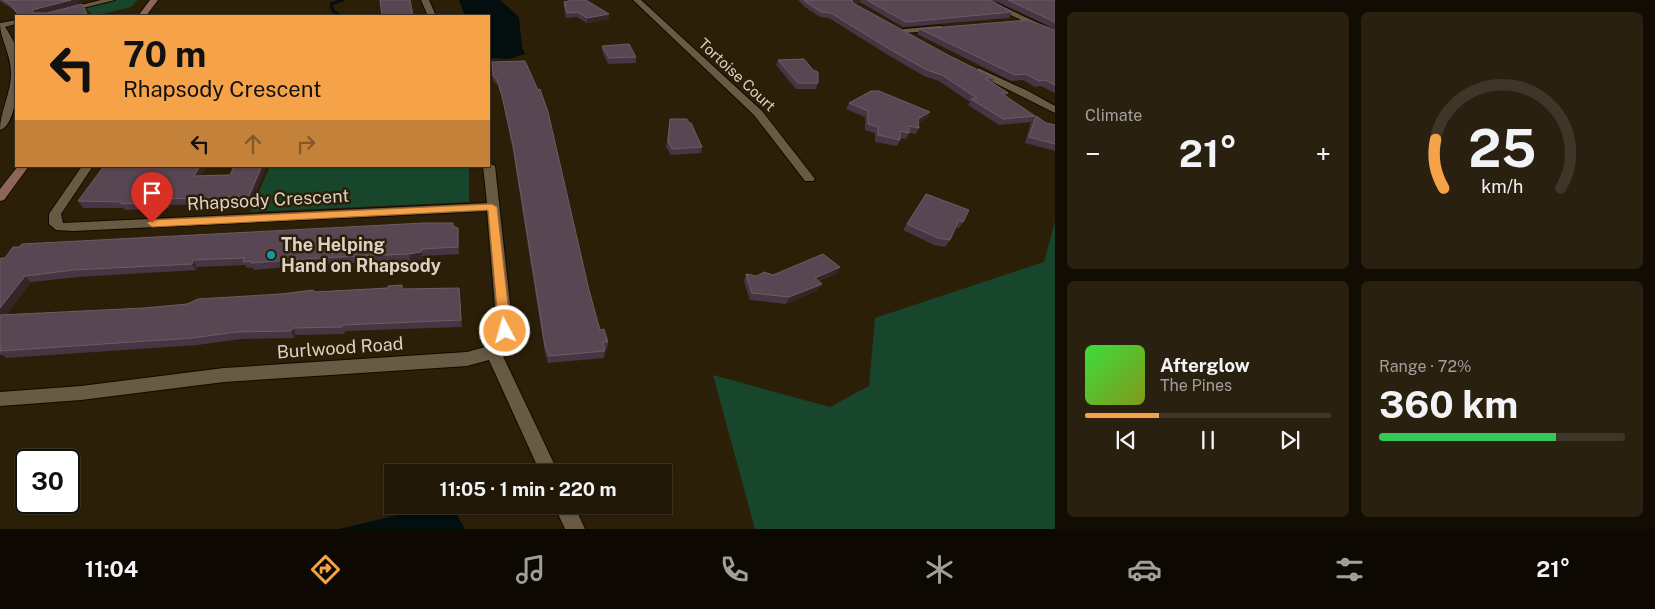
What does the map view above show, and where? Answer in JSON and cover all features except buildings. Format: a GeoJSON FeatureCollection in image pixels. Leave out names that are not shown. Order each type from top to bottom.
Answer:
{"type":"FeatureCollection","features":[{"type":"Feature","properties":{"kind":"main road"},"geometry":{"type":"LineString","coordinates":[[143,15],[154,0]]}},
{"type":"Feature","properties":{"kind":"main road"},"geometry":{"type":"LineString","coordinates":[[0,197],[23,167]]}},
{"type":"Feature","properties":{"kind":"street"},"geometry":{"type":"LineString","coordinates":[[45,15],[111,0]]}},
{"type":"Feature","properties":{"kind":"street"},"geometry":{"type":"LineString","coordinates":[[425,0],[432,15]]}},
{"type":"Feature","properties":{"kind":"street","name":"Tortoise Court"},"geometry":{"type":"LineString","coordinates":[[637,0],[758,113],[809,179]]}},
{"type":"Feature","properties":{"kind":"street"},"geometry":{"type":"LineString","coordinates":[[983,0],[1055,34]]}},
{"type":"Feature","properties":{"kind":"street"},"geometry":{"type":"LineString","coordinates":[[1006,22],[1027,20]]}},
{"type":"Feature","properties":{"kind":"street"},"geometry":{"type":"LineString","coordinates":[[15,22],[0,25],[11,43],[15,73]]}},
{"type":"Feature","properties":{"kind":"street"},"geometry":{"type":"LineString","coordinates":[[894,26],[918,39]]}},
{"type":"Feature","properties":{"kind":"street"},"geometry":{"type":"LineString","coordinates":[[904,31],[950,27]]}},
{"type":"Feature","properties":{"kind":"street"},"geometry":{"type":"LineString","coordinates":[[972,68],[1025,92],[1055,110]]}},
{"type":"Feature","properties":{"kind":"street"},"geometry":{"type":"LineString","coordinates":[[0,127],[8,113],[15,85]]}},
{"type":"Feature","properties":{"kind":"street","name":"Rhapsody Crescent"},"geometry":{"type":"LineString","coordinates":[[87,167],[55,214],[55,224],[74,227],[492,207]]}},
{"type":"Feature","properties":{"kind":"street"},"geometry":{"type":"LineString","coordinates":[[488,167],[505,331],[498,347],[493,352],[545,464]]}},
{"type":"Feature","properties":{"kind":"street","name":"Burlwood Road"},"geometry":{"type":"LineString","coordinates":[[0,399],[81,393],[224,375],[466,359],[493,352]]}},
{"type":"Feature","properties":{"kind":"street"},"geometry":{"type":"LineString","coordinates":[[568,514],[575,529]]}},
{"type":"Feature","properties":{"kind":"green space"},"geometry":{"type":"Polygon","coordinates":[[[117,0],[137,0],[131,7],[98,15],[93,15],[86,8],[117,0]]]}},
{"type":"Feature","properties":{"kind":"green space"},"geometry":{"type":"Polygon","coordinates":[[[270,167],[469,167],[469,202],[250,212],[270,167]]]}},
{"type":"Feature","properties":{"kind":"green space"},"geometry":{"type":"Polygon","coordinates":[[[1055,222],[1055,529],[755,529],[713,375],[830,407],[869,386],[875,318],[1044,262],[1055,222]]]}},
{"type":"Feature","properties":{"kind":"shaded area"},"geometry":{"type":"Polygon","coordinates":[[[459,0],[500,0],[519,17],[522,48],[525,54],[509,59],[490,58],[490,15],[465,15],[459,0]]]}},
{"type":"Feature","properties":{"kind":"shaded area"},"geometry":{"type":"Polygon","coordinates":[[[402,514],[454,514],[457,515],[465,529],[339,529],[402,514]]]}},
{"type":"Feature","properties":{"kind":"waterway"},"geometry":{"type":"LineString","coordinates":[[339,15],[333,11],[331,4],[343,0]]}},
{"type":"Feature","properties":{"kind":"place","name":"The Helping Hand on Rhapsody"},"geometry":{"type":"Point","coordinates":[271,255]}},
{"type":"Feature","properties":{"kind":"route"},"geometry":{"type":"LineString","coordinates":[[152,223],[492,207],[505,331]]}}]}
